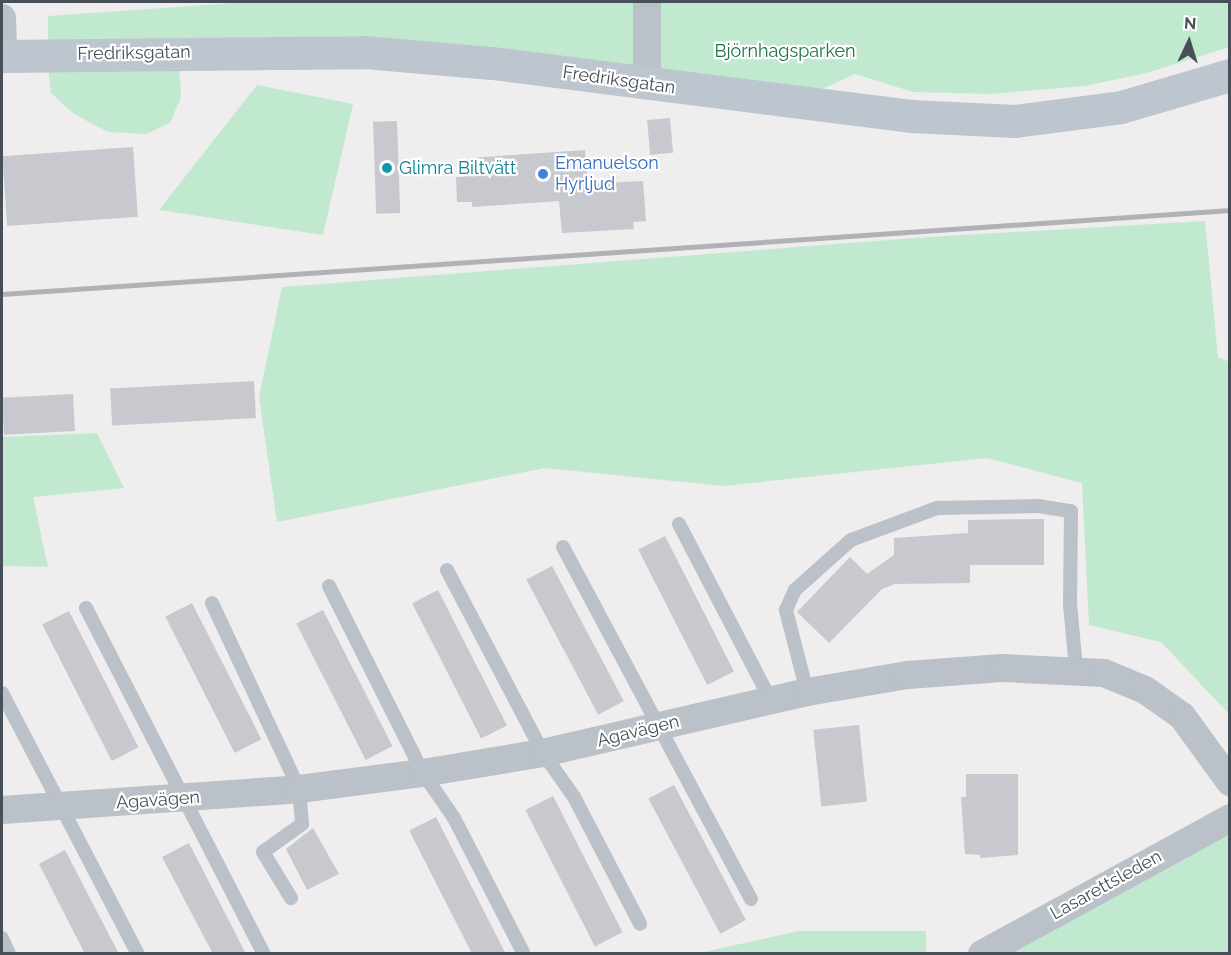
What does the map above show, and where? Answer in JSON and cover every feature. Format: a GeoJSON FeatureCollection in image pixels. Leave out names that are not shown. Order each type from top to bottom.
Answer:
{"type":"FeatureCollection","features":[{"type":"Feature","properties":{"kind":"street"},"geometry":{"type":"LineString","coordinates":[[647,2],[647,84]]}},
{"type":"Feature","properties":{"kind":"street"},"geometry":{"type":"LineString","coordinates":[[2,18],[2,56]]}},
{"type":"Feature","properties":{"kind":"street","name":"Fredriksgatan"},"geometry":{"type":"LineString","coordinates":[[2,56],[365,52],[492,63],[911,116],[1015,121],[1121,107],[1230,75]]}},
{"type":"Feature","properties":{"kind":"street","name":"Agavägen"},"geometry":{"type":"LineString","coordinates":[[2,810],[299,789],[423,773],[543,753],[770,699],[952,671],[1076,669],[1130,683],[1163,700],[1197,733],[1230,782]]}},
{"type":"Feature","properties":{"kind":"street","name":"Lasarettsleden"},"geometry":{"type":"LineString","coordinates":[[982,954],[1230,818]]}},
{"type":"Feature","properties":{"kind":"lane"},"geometry":{"type":"LineString","coordinates":[[807,692],[786,610],[795,590],[851,540],[937,508],[1038,506],[1071,511],[1070,604],[1076,669]]}},
{"type":"Feature","properties":{"kind":"lane"},"geometry":{"type":"LineString","coordinates":[[679,524],[770,699]]}},
{"type":"Feature","properties":{"kind":"lane"},"geometry":{"type":"LineString","coordinates":[[562,547],[656,726],[682,766],[751,899]]}},
{"type":"Feature","properties":{"kind":"lane"},"geometry":{"type":"LineString","coordinates":[[447,570],[543,753],[574,797],[640,924]]}},
{"type":"Feature","properties":{"kind":"lane"},"geometry":{"type":"LineString","coordinates":[[330,586],[423,773],[454,818],[523,952]]}},
{"type":"Feature","properties":{"kind":"lane"},"geometry":{"type":"LineString","coordinates":[[212,603],[299,789],[303,824],[262,852],[291,898]]}},
{"type":"Feature","properties":{"kind":"lane"},"geometry":{"type":"LineString","coordinates":[[87,608],[181,798],[264,954]]}},
{"type":"Feature","properties":{"kind":"lane"},"geometry":{"type":"LineString","coordinates":[[2,693],[138,954]]}},
{"type":"Feature","properties":{"kind":"lane"},"geometry":{"type":"LineString","coordinates":[[2,938],[9,954]]}},
{"type":"Feature","properties":{"kind":"green space","name":"Björnhagsparken"},"geometry":{"type":"Polygon","coordinates":[[[248,2],[1230,2],[1229,47],[1147,73],[1085,86],[991,94],[913,92],[855,74],[793,102],[569,73],[48,55],[48,16],[248,2]]]}},
{"type":"Feature","properties":{"kind":"green space"},"geometry":{"type":"Polygon","coordinates":[[[179,63],[181,97],[170,123],[146,134],[108,132],[74,114],[51,93],[48,65],[179,63]]]}},
{"type":"Feature","properties":{"kind":"green space"},"geometry":{"type":"Polygon","coordinates":[[[257,85],[353,104],[323,235],[159,210],[257,85]]]}},
{"type":"Feature","properties":{"kind":"green space"},"geometry":{"type":"Polygon","coordinates":[[[1205,221],[1218,357],[1229,362],[1229,714],[1161,642],[1089,625],[1082,483],[987,458],[723,486],[545,468],[277,522],[259,397],[282,287],[928,237],[1205,221]]]}},
{"type":"Feature","properties":{"kind":"green space"},"geometry":{"type":"Polygon","coordinates":[[[97,433],[124,488],[33,497],[48,567],[2,566],[2,437],[97,433]]]}},
{"type":"Feature","properties":{"kind":"green space"},"geometry":{"type":"Polygon","coordinates":[[[1229,827],[1229,953],[1004,954],[1229,827]]]}},
{"type":"Feature","properties":{"kind":"green space"},"geometry":{"type":"Polygon","coordinates":[[[799,931],[926,931],[926,953],[699,953],[799,931]]]}},
{"type":"Feature","properties":{"kind":"building"},"geometry":{"type":"Polygon","coordinates":[[[670,118],[673,153],[650,155],[647,120],[670,118]]]}},
{"type":"Feature","properties":{"kind":"building","name":"Glimra Biltvätt"},"geometry":{"type":"Polygon","coordinates":[[[397,121],[400,213],[376,214],[373,122],[397,121]]]}},
{"type":"Feature","properties":{"kind":"building"},"geometry":{"type":"Polygon","coordinates":[[[133,147],[138,217],[7,226],[2,156],[133,147]]]}},
{"type":"Feature","properties":{"kind":"building"},"geometry":{"type":"Polygon","coordinates":[[[585,150],[588,184],[643,181],[646,221],[633,222],[634,229],[562,233],[559,201],[472,207],[472,202],[457,202],[456,177],[471,176],[469,158],[585,150]]]}},
{"type":"Feature","properties":{"kind":"building"},"geometry":{"type":"Polygon","coordinates":[[[254,381],[256,418],[112,425],[110,389],[254,381]]]}},
{"type":"Feature","properties":{"kind":"building"},"geometry":{"type":"Polygon","coordinates":[[[73,394],[75,431],[4,435],[2,398],[73,394]]]}},
{"type":"Feature","properties":{"kind":"building"},"geometry":{"type":"Polygon","coordinates":[[[1044,519],[1044,565],[970,565],[970,583],[895,584],[882,589],[829,643],[797,612],[850,557],[867,574],[894,555],[894,538],[968,533],[968,520],[1044,519]]]}},
{"type":"Feature","properties":{"kind":"building"},"geometry":{"type":"Polygon","coordinates":[[[665,536],[734,671],[707,685],[638,550],[665,536]]]}},
{"type":"Feature","properties":{"kind":"building"},"geometry":{"type":"Polygon","coordinates":[[[552,566],[624,701],[598,715],[526,580],[552,566]]]}},
{"type":"Feature","properties":{"kind":"building"},"geometry":{"type":"Polygon","coordinates":[[[438,590],[507,725],[481,739],[412,603],[438,590]]]}},
{"type":"Feature","properties":{"kind":"building"},"geometry":{"type":"Polygon","coordinates":[[[192,603],[261,739],[235,753],[165,617],[192,603]]]}},
{"type":"Feature","properties":{"kind":"building"},"geometry":{"type":"Polygon","coordinates":[[[323,610],[392,746],[366,760],[296,624],[323,610]]]}},
{"type":"Feature","properties":{"kind":"building"},"geometry":{"type":"Polygon","coordinates":[[[69,611],[138,747],[112,761],[42,625],[69,611]]]}},
{"type":"Feature","properties":{"kind":"building"},"geometry":{"type":"Polygon","coordinates":[[[859,725],[867,802],[821,806],[813,730],[859,725]]]}},
{"type":"Feature","properties":{"kind":"building"},"geometry":{"type":"Polygon","coordinates":[[[966,774],[1018,774],[1018,855],[980,858],[980,855],[965,854],[961,797],[966,797],[966,774]]]}},
{"type":"Feature","properties":{"kind":"building"},"geometry":{"type":"Polygon","coordinates":[[[674,785],[746,920],[720,934],[648,799],[674,785]]]}},
{"type":"Feature","properties":{"kind":"building"},"geometry":{"type":"Polygon","coordinates":[[[553,796],[622,932],[595,946],[525,810],[553,796]]]}},
{"type":"Feature","properties":{"kind":"building"},"geometry":{"type":"Polygon","coordinates":[[[436,817],[506,954],[472,954],[409,831],[436,817]]]}},
{"type":"Feature","properties":{"kind":"building"},"geometry":{"type":"Polygon","coordinates":[[[313,828],[339,874],[307,890],[286,849],[313,828]]]}},
{"type":"Feature","properties":{"kind":"building"},"geometry":{"type":"Polygon","coordinates":[[[189,843],[246,954],[213,954],[162,857],[189,843]]]}},
{"type":"Feature","properties":{"kind":"building"},"geometry":{"type":"Polygon","coordinates":[[[65,850],[119,954],[85,954],[39,864],[65,850]]]}},
{"type":"Feature","properties":{"kind":"railway"},"geometry":{"type":"LineString","coordinates":[[2,294],[1230,210]]}},
{"type":"Feature","properties":{"kind":"place","name":"Glimra Biltvätt"},"geometry":{"type":"Point","coordinates":[387,168]}},
{"type":"Feature","properties":{"kind":"place","name":"Emanuelson Hyrljud"},"geometry":{"type":"Point","coordinates":[543,174]}}]}
